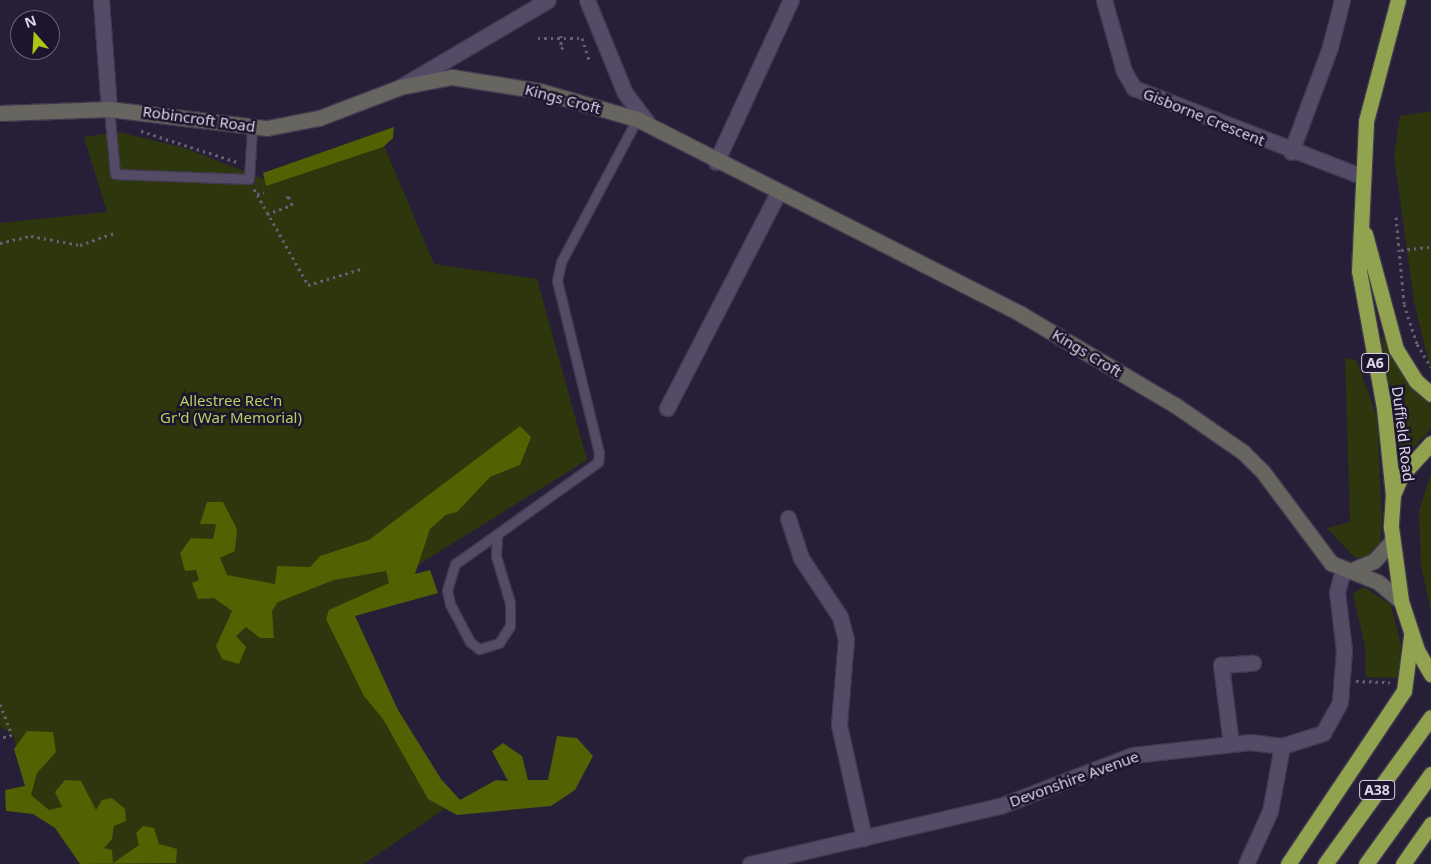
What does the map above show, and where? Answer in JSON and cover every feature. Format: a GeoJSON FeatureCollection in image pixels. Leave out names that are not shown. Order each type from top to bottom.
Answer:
{"type":"FeatureCollection","features":[{"type":"Feature","properties":{"kind":"highway","name":"Duffield Road"},"geometry":{"type":"LineString","coordinates":[[1393,495],[1384,408],[1360,271],[1364,230],[1361,176],[1374,79],[1398,0]]}},
{"type":"Feature","properties":{"kind":"highway","name":"Duffield Road"},"geometry":{"type":"LineString","coordinates":[[1364,230],[1396,349],[1416,381],[1431,394]]}},
{"type":"Feature","properties":{"kind":"highway","name":"A6"},"geometry":{"type":"LineString","coordinates":[[1431,443],[1409,463],[1393,495],[1392,541],[1401,601],[1411,636],[1431,674]]}},
{"type":"Feature","properties":{"kind":"highway"},"geometry":{"type":"LineString","coordinates":[[1288,864],[1404,690],[1411,636]]}},
{"type":"Feature","properties":{"kind":"highway","name":"A38"},"geometry":{"type":"LineString","coordinates":[[1325,864],[1431,717]]}},
{"type":"Feature","properties":{"kind":"highway","name":"A38"},"geometry":{"type":"LineString","coordinates":[[1366,864],[1431,774]]}},
{"type":"Feature","properties":{"kind":"highway"},"geometry":{"type":"LineString","coordinates":[[1403,864],[1431,824]]}},
{"type":"Feature","properties":{"kind":"street"},"geometry":{"type":"LineString","coordinates":[[101,0],[109,109]]}},
{"type":"Feature","properties":{"kind":"street","name":"Robincroft Road"},"geometry":{"type":"LineString","coordinates":[[0,113],[109,109],[167,112],[252,128],[319,118],[400,87],[548,0]]}},
{"type":"Feature","properties":{"kind":"street"},"geometry":{"type":"LineString","coordinates":[[587,0],[625,93],[643,121]]}},
{"type":"Feature","properties":{"kind":"street"},"geometry":{"type":"LineString","coordinates":[[716,162],[791,0]]}},
{"type":"Feature","properties":{"kind":"street","name":"Gisborne Crescent"},"geometry":{"type":"LineString","coordinates":[[1104,0],[1124,71],[1134,88],[1291,152],[1361,176]]}},
{"type":"Feature","properties":{"kind":"street"},"geometry":{"type":"LineString","coordinates":[[1291,152],[1330,47],[1342,0]]}},
{"type":"Feature","properties":{"kind":"street","name":"Kings Croft"},"geometry":{"type":"LineString","coordinates":[[400,87],[452,77],[482,79],[643,121],[716,162],[1021,314],[1210,428],[1264,472],[1331,563],[1346,571],[1378,582],[1401,601]]}},
{"type":"Feature","properties":{"kind":"street"},"geometry":{"type":"LineString","coordinates":[[667,408],[778,193]]}},
{"type":"Feature","properties":{"kind":"street"},"geometry":{"type":"LineString","coordinates":[[788,518],[801,558],[840,617],[846,639],[839,725],[864,838]]}},
{"type":"Feature","properties":{"kind":"street"},"geometry":{"type":"LineString","coordinates":[[1346,571],[1374,561],[1392,541]]}},
{"type":"Feature","properties":{"kind":"street","name":"Devonshire Avenue"},"geometry":{"type":"LineString","coordinates":[[750,864],[1000,806],[1133,755],[1231,744],[1282,746],[1330,726],[1343,682],[1338,592],[1346,571]]}},
{"type":"Feature","properties":{"kind":"street"},"geometry":{"type":"LineString","coordinates":[[1231,744],[1221,665],[1252,663]]}},
{"type":"Feature","properties":{"kind":"street"},"geometry":{"type":"LineString","coordinates":[[1246,864],[1270,811],[1282,746]]}},
{"type":"Feature","properties":{"kind":"lane"},"geometry":{"type":"LineString","coordinates":[[109,109],[115,174],[249,179],[252,128]]}},
{"type":"Feature","properties":{"kind":"lane"},"geometry":{"type":"LineString","coordinates":[[498,535],[496,556],[510,603],[510,626],[499,642],[479,649],[460,625],[447,590],[463,555],[498,535],[598,462],[600,453],[557,281],[562,262],[643,121]]}},
{"type":"Feature","properties":{"kind":"path"},"geometry":{"type":"LineString","coordinates":[[561,37],[561,48],[567,46]]}},
{"type":"Feature","properties":{"kind":"path"},"geometry":{"type":"LineString","coordinates":[[538,38],[582,38],[590,62]]}},
{"type":"Feature","properties":{"kind":"path"},"geometry":{"type":"LineString","coordinates":[[136,130],[170,137],[250,166]]}},
{"type":"Feature","properties":{"kind":"path"},"geometry":{"type":"LineString","coordinates":[[249,179],[308,285],[361,269]]}},
{"type":"Feature","properties":{"kind":"path"},"geometry":{"type":"LineString","coordinates":[[257,194],[264,192]]}},
{"type":"Feature","properties":{"kind":"path"},"geometry":{"type":"LineString","coordinates":[[267,214],[292,205],[290,197],[285,198]]}},
{"type":"Feature","properties":{"kind":"path"},"geometry":{"type":"LineString","coordinates":[[1396,216],[1401,250],[1404,304],[1417,344],[1431,367]]}},
{"type":"Feature","properties":{"kind":"path"},"geometry":{"type":"LineString","coordinates":[[0,243],[31,236],[80,245],[114,233]]}},
{"type":"Feature","properties":{"kind":"path"},"geometry":{"type":"LineString","coordinates":[[1401,250],[1431,247]]}},
{"type":"Feature","properties":{"kind":"path"},"geometry":{"type":"LineString","coordinates":[[1343,682],[1393,682]]}},
{"type":"Feature","properties":{"kind":"path"},"geometry":{"type":"LineString","coordinates":[[0,704],[12,735],[0,738]]}},
{"type":"Feature","properties":{"kind":"green space"},"geometry":{"type":"Polygon","coordinates":[[[1431,111],[1431,372],[1414,301],[1394,156],[1400,116],[1431,111]]]}},
{"type":"Feature","properties":{"kind":"green space"},"geometry":{"type":"Polygon","coordinates":[[[394,127],[393,138],[383,147],[266,186],[263,173],[394,127]]]}},
{"type":"Feature","properties":{"kind":"green space","name":"Allestree Rec'n Gr'd (War Memorial)"},"geometry":{"type":"Polygon","coordinates":[[[118,132],[185,148],[269,181],[383,143],[434,264],[537,279],[587,460],[344,611],[446,808],[364,864],[103,864],[31,795],[13,735],[0,726],[0,223],[107,212],[84,137],[118,132]]]}},
{"type":"Feature","properties":{"kind":"green space"},"geometry":{"type":"Polygon","coordinates":[[[1381,337],[1386,338],[1402,373],[1431,405],[1431,429],[1407,454],[1400,453],[1381,337]]]}},
{"type":"Feature","properties":{"kind":"green space"},"geometry":{"type":"Polygon","coordinates":[[[1345,358],[1356,360],[1377,416],[1382,521],[1380,543],[1365,557],[1355,558],[1327,528],[1350,522],[1345,358]]]}},
{"type":"Feature","properties":{"kind":"green space"},"geometry":{"type":"Polygon","coordinates":[[[520,426],[531,437],[520,465],[490,477],[457,512],[446,515],[430,529],[415,574],[430,570],[438,593],[355,616],[398,710],[441,779],[460,800],[496,780],[508,781],[492,751],[503,743],[522,756],[528,780],[548,780],[557,736],[577,738],[593,756],[575,790],[551,806],[457,815],[428,799],[383,719],[364,696],[326,619],[329,610],[389,583],[386,571],[334,580],[278,602],[272,611],[274,638],[260,638],[246,627],[236,636],[246,647],[239,664],[222,659],[216,646],[232,611],[214,598],[198,599],[192,583],[199,580],[196,570],[185,571],[180,553],[191,538],[213,539],[216,524],[200,524],[207,502],[223,502],[237,529],[235,551],[220,558],[227,575],[275,584],[277,566],[310,567],[320,556],[369,540],[520,426]]]}},
{"type":"Feature","properties":{"kind":"green space"},"geometry":{"type":"Polygon","coordinates":[[[1431,472],[1431,612],[1421,566],[1419,512],[1431,472]]]}},
{"type":"Feature","properties":{"kind":"green space"},"geometry":{"type":"Polygon","coordinates":[[[1364,587],[1391,605],[1401,644],[1398,678],[1366,677],[1365,647],[1353,594],[1364,587]]]}},
{"type":"Feature","properties":{"kind":"green space"},"geometry":{"type":"Polygon","coordinates":[[[27,731],[53,732],[56,752],[37,773],[31,795],[49,810],[62,807],[55,792],[65,780],[81,781],[96,810],[102,800],[112,798],[125,809],[126,821],[114,826],[112,839],[104,848],[112,850],[113,863],[139,845],[136,833],[143,826],[154,828],[159,844],[177,849],[176,863],[80,864],[55,828],[33,814],[6,811],[5,790],[25,786],[14,749],[27,731]]]}}]}
